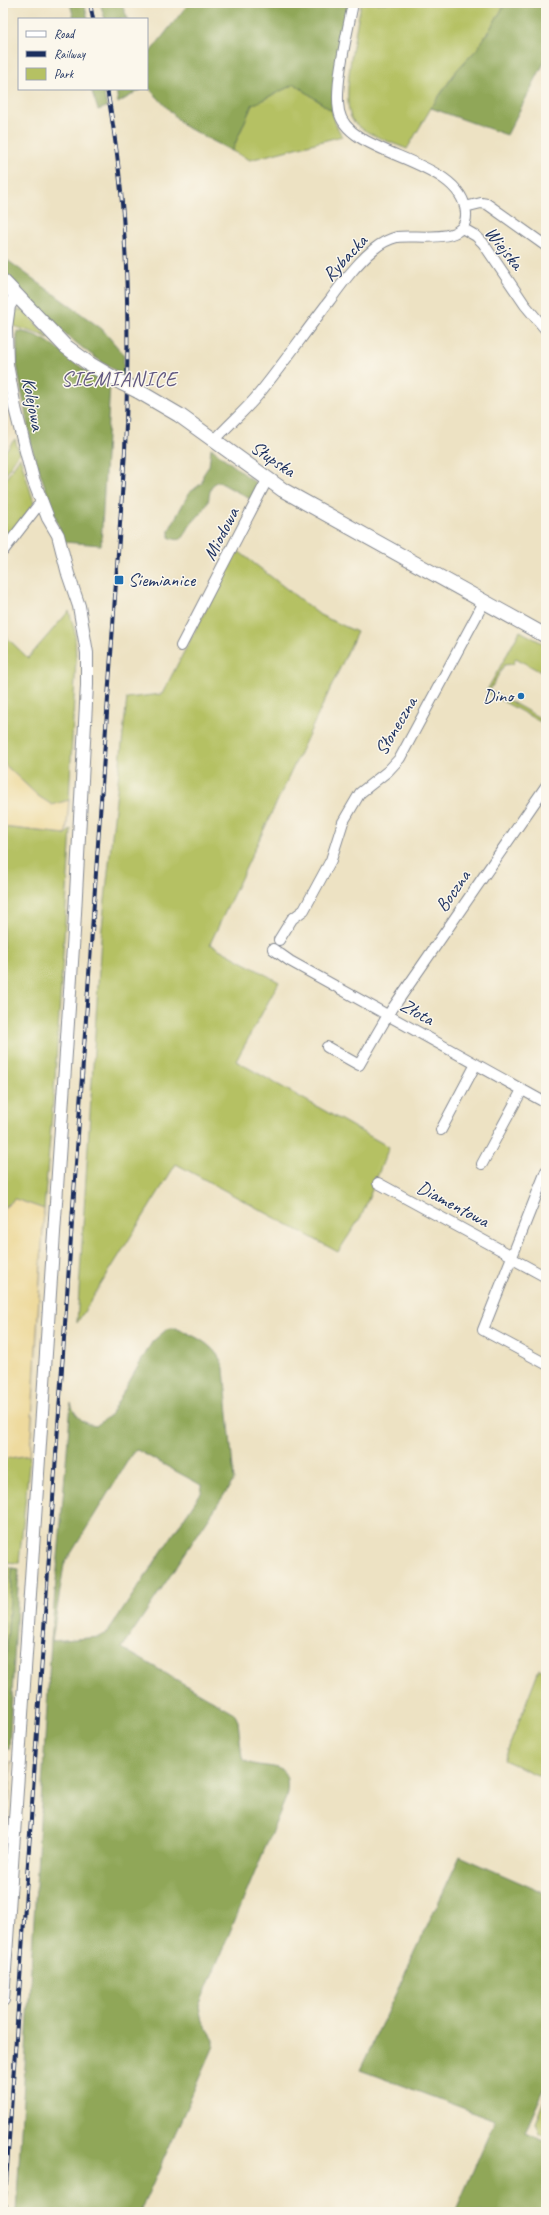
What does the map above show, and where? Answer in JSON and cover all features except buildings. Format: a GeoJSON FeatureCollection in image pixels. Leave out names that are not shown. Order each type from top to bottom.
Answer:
{"type":"FeatureCollection","features":[{"type":"Feature","properties":{"kind":"main road","name":"Słupska"},"geometry":{"type":"LineString","coordinates":[[3,281],[65,346],[88,363],[179,415],[267,480],[546,636]]}},
{"type":"Feature","properties":{"kind":"street"},"geometry":{"type":"LineString","coordinates":[[352,3],[342,58],[338,100],[341,119],[348,129],[361,139],[421,165],[456,191],[465,207],[465,221],[462,228]]}},
{"type":"Feature","properties":{"kind":"street"},"geometry":{"type":"LineString","coordinates":[[465,207],[481,203],[487,204],[546,246]]}},
{"type":"Feature","properties":{"kind":"street","name":"Wiejska"},"geometry":{"type":"LineString","coordinates":[[462,228],[476,236],[483,244],[526,305],[546,330]]}},
{"type":"Feature","properties":{"kind":"street","name":"Rybacka"},"geometry":{"type":"LineString","coordinates":[[214,441],[257,396],[349,274],[375,248],[396,237],[452,235],[462,228]]}},
{"type":"Feature","properties":{"kind":"street","name":"Kolejowa"},"geometry":{"type":"LineString","coordinates":[[3,2000],[70,988],[87,685],[87,653],[84,628],[68,574],[61,542],[48,518],[33,479],[21,436],[7,364],[7,313],[11,302],[16,295]]}},
{"type":"Feature","properties":{"kind":"street","name":"Miodowa"},"geometry":{"type":"LineString","coordinates":[[181,646],[267,480]]}},
{"type":"Feature","properties":{"kind":"street"},"geometry":{"type":"LineString","coordinates":[[3,551],[37,507],[43,503]]}},
{"type":"Feature","properties":{"kind":"street","name":"Słoneczna"},"geometry":{"type":"LineString","coordinates":[[279,940],[292,920],[304,910],[331,860],[343,822],[360,793],[388,771],[400,758],[484,602]]}},
{"type":"Feature","properties":{"kind":"street","name":"Boczna"},"geometry":{"type":"LineString","coordinates":[[327,1047],[359,1065],[388,1015],[546,786]]}},
{"type":"Feature","properties":{"kind":"street","name":"Złota"},"geometry":{"type":"LineString","coordinates":[[273,949],[290,961],[546,1103]]}},
{"type":"Feature","properties":{"kind":"street"},"geometry":{"type":"LineString","coordinates":[[441,1130],[476,1064]]}},
{"type":"Feature","properties":{"kind":"street"},"geometry":{"type":"LineString","coordinates":[[482,1164],[522,1090]]}},
{"type":"Feature","properties":{"kind":"street"},"geometry":{"type":"LineString","coordinates":[[546,1171],[543,1188],[512,1257],[482,1330],[546,1364]]}},
{"type":"Feature","properties":{"kind":"street","name":"Diamentowa"},"geometry":{"type":"LineString","coordinates":[[378,1183],[512,1257]]}},
{"type":"Feature","properties":{"kind":"street"},"geometry":{"type":"LineString","coordinates":[[512,1257],[546,1277]]}},
{"type":"Feature","properties":{"kind":"green space"},"geometry":{"type":"Polygon","coordinates":[[[70,3],[84,3],[88,18],[74,18],[70,3]]]}},
{"type":"Feature","properties":{"kind":"green space"},"geometry":{"type":"Polygon","coordinates":[[[100,3],[121,3],[128,18],[105,18],[100,3]]]}},
{"type":"Feature","properties":{"kind":"green space"},"geometry":{"type":"Polygon","coordinates":[[[189,3],[349,3],[332,111],[295,84],[252,105],[232,151],[184,126],[148,87],[148,55],[189,3]]]}},
{"type":"Feature","properties":{"kind":"green space"},"geometry":{"type":"Polygon","coordinates":[[[361,3],[506,3],[478,48],[457,70],[431,108],[407,149],[363,130],[353,121],[349,111],[348,82],[350,64],[361,3]]]}},
{"type":"Feature","properties":{"kind":"green space"},"geometry":{"type":"Polygon","coordinates":[[[506,3],[546,3],[546,59],[507,135],[431,108],[457,70],[478,48],[506,3]]]}},
{"type":"Feature","properties":{"kind":"green space"},"geometry":{"type":"Polygon","coordinates":[[[295,84],[332,111],[336,125],[342,136],[250,160],[232,151],[252,105],[295,84]]]}},
{"type":"Feature","properties":{"kind":"green space"},"geometry":{"type":"Polygon","coordinates":[[[91,90],[103,90],[107,107],[98,110],[91,90]]]}},
{"type":"Feature","properties":{"kind":"green space"},"geometry":{"type":"Polygon","coordinates":[[[116,90],[140,90],[118,103],[116,90]]]}},
{"type":"Feature","properties":{"kind":"green space"},"geometry":{"type":"Polygon","coordinates":[[[3,257],[102,329],[124,355],[123,375],[88,352],[58,327],[3,270],[3,257]]]}},
{"type":"Feature","properties":{"kind":"green space"},"geometry":{"type":"Polygon","coordinates":[[[17,310],[23,310],[49,338],[11,325],[13,313],[17,310]]]}},
{"type":"Feature","properties":{"kind":"green space"},"geometry":{"type":"Polygon","coordinates":[[[17,331],[36,335],[57,348],[86,371],[110,384],[101,545],[64,542],[32,449],[17,365],[17,331]]]}},
{"type":"Feature","properties":{"kind":"green space"},"geometry":{"type":"Polygon","coordinates":[[[15,439],[19,453],[3,478],[3,454],[15,439]]]}},
{"type":"Feature","properties":{"kind":"green space"},"geometry":{"type":"Polygon","coordinates":[[[211,448],[261,487],[254,501],[219,482],[216,482],[211,489],[206,506],[189,527],[184,536],[177,540],[169,537],[169,530],[189,493],[202,483],[203,475],[209,466],[211,448]]]}},
{"type":"Feature","properties":{"kind":"green space"},"geometry":{"type":"Polygon","coordinates":[[[20,457],[34,503],[3,547],[3,483],[20,457]]]}},
{"type":"Feature","properties":{"kind":"green space"},"geometry":{"type":"Polygon","coordinates":[[[237,550],[320,615],[357,632],[210,944],[279,982],[236,1061],[389,1147],[362,1215],[338,1252],[176,1164],[77,1323],[101,937],[127,698],[162,694],[237,550]]]}},
{"type":"Feature","properties":{"kind":"green space"},"geometry":{"type":"Polygon","coordinates":[[[69,611],[75,632],[76,658],[69,800],[52,805],[38,796],[3,763],[3,634],[28,658],[69,611]]]}},
{"type":"Feature","properties":{"kind":"green space"},"geometry":{"type":"Polygon","coordinates":[[[520,631],[546,645],[546,675],[516,658],[513,664],[504,665],[490,690],[540,718],[543,713],[546,715],[546,725],[486,692],[520,631]]]}},
{"type":"Feature","properties":{"kind":"green space"},"geometry":{"type":"Polygon","coordinates":[[[3,827],[66,834],[71,829],[55,1078],[44,1209],[15,1199],[3,1209],[3,827]]]}},
{"type":"Feature","properties":{"kind":"green space"},"geometry":{"type":"Polygon","coordinates":[[[175,1328],[198,1338],[217,1354],[221,1361],[224,1369],[234,1480],[122,1648],[234,1713],[238,1721],[242,1758],[249,1763],[274,1767],[281,1770],[285,1775],[287,1784],[286,1798],[199,2006],[202,2021],[214,2040],[214,2046],[140,2212],[16,2212],[51,1641],[71,1403],[74,1411],[83,1421],[87,1424],[96,1426],[110,1415],[152,1342],[167,1329],[175,1328]],[[137,1450],[133,1452],[64,1565],[52,1641],[99,1637],[108,1632],[202,1491],[201,1485],[137,1450]]]}},
{"type":"Feature","properties":{"kind":"green space"},"geometry":{"type":"Polygon","coordinates":[[[30,1455],[19,1563],[3,1562],[3,1459],[30,1455]]]}},
{"type":"Feature","properties":{"kind":"green space"},"geometry":{"type":"Polygon","coordinates":[[[3,1568],[12,1568],[3,1700],[3,1568]]]}},
{"type":"Feature","properties":{"kind":"green space"},"geometry":{"type":"Polygon","coordinates":[[[12,1568],[19,1569],[9,1749],[3,1749],[3,1701],[12,1568]]]}},
{"type":"Feature","properties":{"kind":"green space"},"geometry":{"type":"Polygon","coordinates":[[[539,1669],[546,1672],[546,1779],[504,1760],[539,1669]]]}},
{"type":"Feature","properties":{"kind":"green space"},"geometry":{"type":"Polygon","coordinates":[[[460,1856],[546,1894],[546,2085],[525,2132],[546,2141],[546,2212],[455,2212],[495,2120],[360,2070],[460,1856]]]}},
{"type":"Feature","properties":{"kind":"green space"},"geometry":{"type":"Polygon","coordinates":[[[546,2095],[546,2136],[539,2133],[535,2123],[546,2095]]]}},
{"type":"Feature","properties":{"kind":"sand"},"geometry":{"type":"Polygon","coordinates":[[[3,763],[38,796],[52,805],[69,800],[66,834],[3,827],[3,763]]]}},
{"type":"Feature","properties":{"kind":"sand"},"geometry":{"type":"Polygon","coordinates":[[[15,1199],[44,1209],[30,1455],[3,1459],[3,1209],[15,1199]]]}},
{"type":"Feature","properties":{"kind":"sand"},"geometry":{"type":"Polygon","coordinates":[[[12,1761],[6,1835],[3,1840],[3,1768],[12,1761]]]}},
{"type":"Feature","properties":{"kind":"railway"},"geometry":{"type":"LineString","coordinates":[[90,3],[93,18]]}},
{"type":"Feature","properties":{"kind":"railway"},"geometry":{"type":"LineString","coordinates":[[4,2212],[125,451],[127,406],[127,315],[124,224],[120,179],[107,90]]}},
{"type":"Feature","properties":{"kind":"place","name":"Siemianice"},"geometry":{"type":"Point","coordinates":[119,580]}},
{"type":"Feature","properties":{"kind":"place","name":"Dino"},"geometry":{"type":"Point","coordinates":[521,696]}},
{"type":"Feature","properties":{"kind":"district","name":"SIEMIANICE"},"geometry":{"type":"Point","coordinates":[119,379]}}]}
